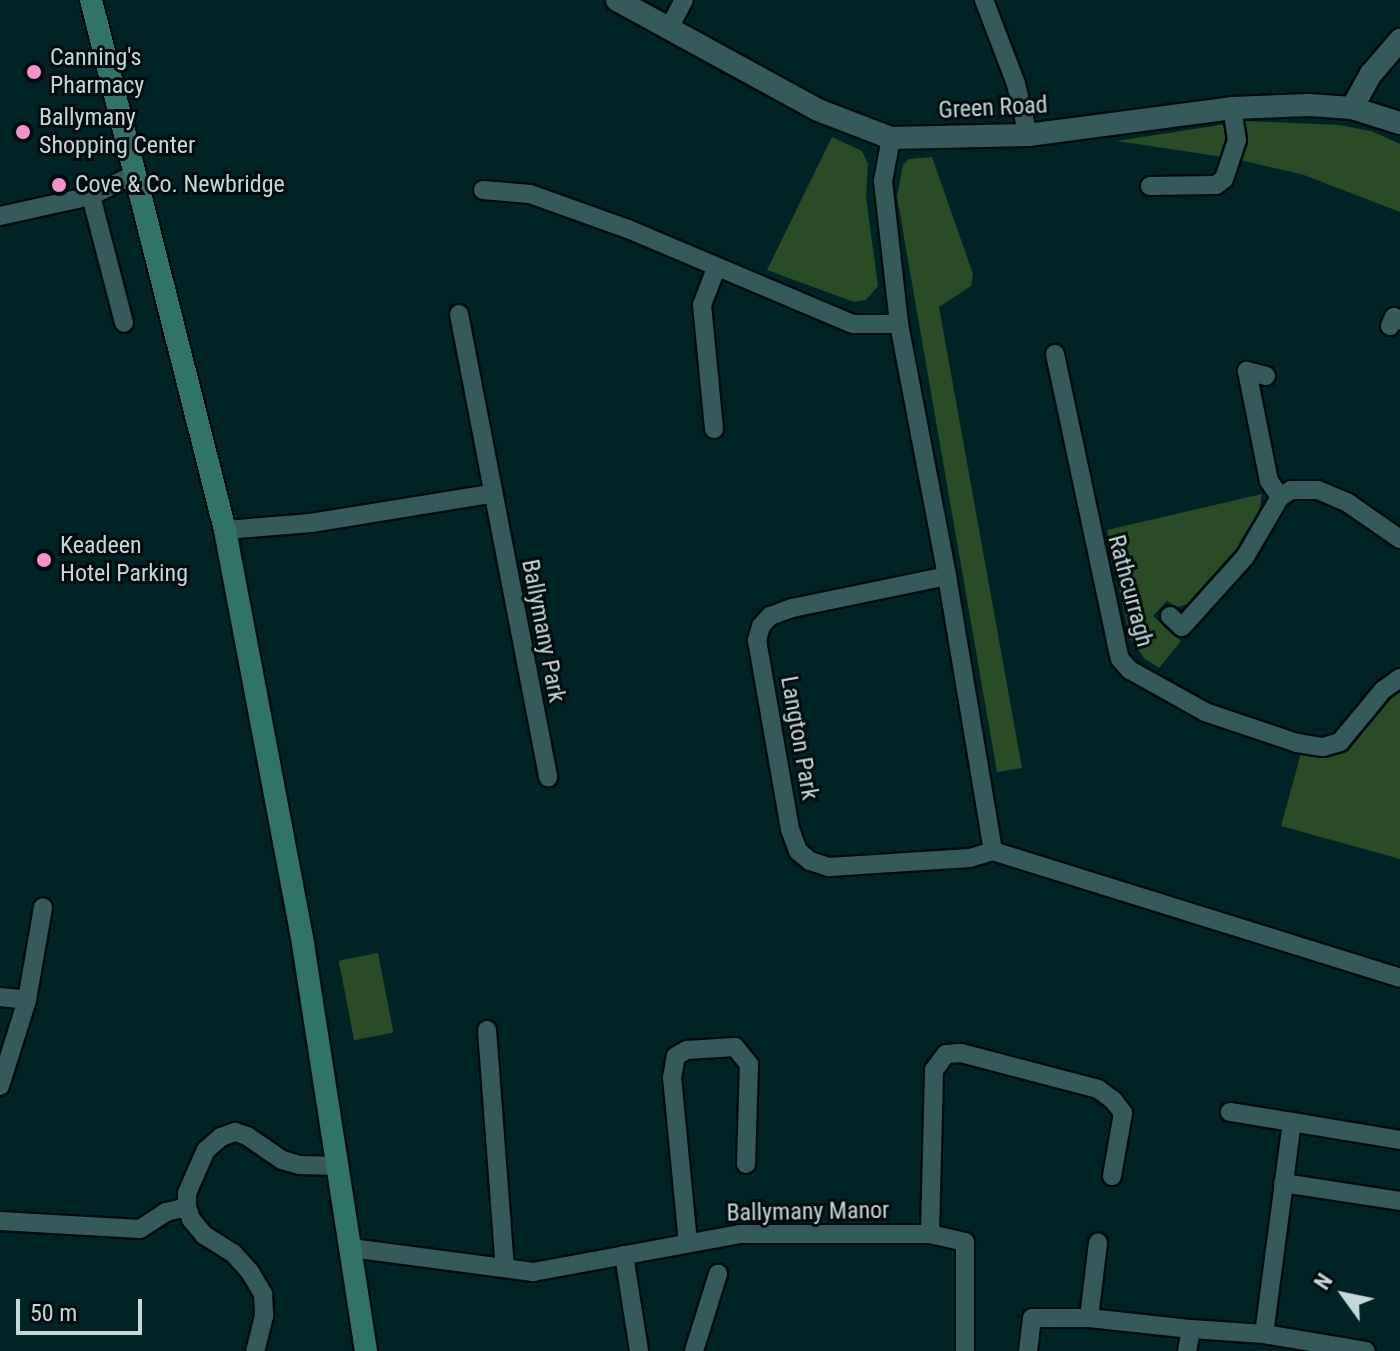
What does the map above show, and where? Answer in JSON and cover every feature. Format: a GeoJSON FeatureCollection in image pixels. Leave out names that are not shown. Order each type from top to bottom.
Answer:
{"type":"FeatureCollection","features":[{"type":"Feature","properties":{"kind":"main road"},"geometry":{"type":"LineString","coordinates":[[91,0],[225,530],[303,944],[366,1351]]}},
{"type":"Feature","properties":{"kind":"street","name":"Green Road"},"geometry":{"type":"LineString","coordinates":[[617,0],[818,110],[891,138],[1028,135],[1232,108],[1309,105],[1352,108],[1400,123]]}},
{"type":"Feature","properties":{"kind":"street"},"geometry":{"type":"LineString","coordinates":[[669,28],[684,0]]}},
{"type":"Feature","properties":{"kind":"street"},"geometry":{"type":"LineString","coordinates":[[984,0],[1016,84],[1028,135]]}},
{"type":"Feature","properties":{"kind":"street"},"geometry":{"type":"LineString","coordinates":[[1352,108],[1371,74],[1400,40]]}},
{"type":"Feature","properties":{"kind":"street"},"geometry":{"type":"LineString","coordinates":[[1150,186],[1216,185],[1224,179],[1237,140],[1232,108]]}},
{"type":"Feature","properties":{"kind":"street"},"geometry":{"type":"LineString","coordinates":[[891,138],[883,181],[899,324],[947,576],[993,851]]}},
{"type":"Feature","properties":{"kind":"street"},"geometry":{"type":"LineString","coordinates":[[0,216],[91,196],[135,174]]}},
{"type":"Feature","properties":{"kind":"street"},"geometry":{"type":"LineString","coordinates":[[483,190],[530,194],[628,229],[716,269],[853,324],[899,324]]}},
{"type":"Feature","properties":{"kind":"street"},"geometry":{"type":"LineString","coordinates":[[91,196],[124,323]]}},
{"type":"Feature","properties":{"kind":"street"},"geometry":{"type":"LineString","coordinates":[[714,429],[702,305],[716,269]]}},
{"type":"Feature","properties":{"kind":"street","name":"Ballymany Park"},"geometry":{"type":"LineString","coordinates":[[459,314],[491,494],[548,778]]}},
{"type":"Feature","properties":{"kind":"street","name":"Rathcurragh"},"geometry":{"type":"LineString","coordinates":[[1055,354],[1120,659],[1130,670],[1205,712],[1297,743],[1323,747],[1340,742],[1383,690],[1400,678]]}},
{"type":"Feature","properties":{"kind":"street"},"geometry":{"type":"LineString","coordinates":[[1266,376],[1247,371],[1269,481],[1280,497],[1291,490],[1318,490],[1348,503],[1400,539]]}},
{"type":"Feature","properties":{"kind":"street"},"geometry":{"type":"LineString","coordinates":[[225,530],[311,523],[491,494]]}},
{"type":"Feature","properties":{"kind":"street","name":"Rathcurragh"},"geometry":{"type":"LineString","coordinates":[[1170,616],[1182,627],[1224,583],[1245,557],[1280,497]]}},
{"type":"Feature","properties":{"kind":"street","name":"Langton Park"},"geometry":{"type":"LineString","coordinates":[[947,576],[792,608],[770,616],[761,626],[757,640],[790,829],[798,851],[810,861],[829,867],[970,858],[993,851],[1400,978]]}},
{"type":"Feature","properties":{"kind":"street"},"geometry":{"type":"LineString","coordinates":[[0,1086],[3,1066],[27,1000],[43,907]]}},
{"type":"Feature","properties":{"kind":"street"},"geometry":{"type":"LineString","coordinates":[[0,997],[27,1000]]}},
{"type":"Feature","properties":{"kind":"street"},"geometry":{"type":"LineString","coordinates":[[487,1030],[505,1267]]}},
{"type":"Feature","properties":{"kind":"street","name":"Ballymany Manor"},"geometry":{"type":"LineString","coordinates":[[688,1243],[672,1078],[676,1056],[687,1050],[735,1047],[749,1064],[746,1164]]}},
{"type":"Feature","properties":{"kind":"street"},"geometry":{"type":"LineString","coordinates":[[930,1234],[934,1070],[946,1054],[961,1053],[1098,1089],[1113,1100],[1123,1113],[1112,1176]]}},
{"type":"Feature","properties":{"kind":"street"},"geometry":{"type":"LineString","coordinates":[[1230,1112],[1400,1140]]}},
{"type":"Feature","properties":{"kind":"street"},"geometry":{"type":"LineString","coordinates":[[1264,1334],[1292,1122]]}},
{"type":"Feature","properties":{"kind":"street"},"geometry":{"type":"LineString","coordinates":[[255,1351],[264,1316],[263,1294],[250,1272],[233,1253],[204,1235],[191,1219],[187,1207],[187,1193],[206,1150],[221,1137],[235,1132],[282,1160],[299,1165],[339,1166]]}},
{"type":"Feature","properties":{"kind":"street"},"geometry":{"type":"LineString","coordinates":[[1283,1183],[1400,1201]]}},
{"type":"Feature","properties":{"kind":"street"},"geometry":{"type":"LineString","coordinates":[[0,1221],[140,1229],[166,1212],[187,1207]]}},
{"type":"Feature","properties":{"kind":"street","name":"Ballymany Manor"},"geometry":{"type":"LineString","coordinates":[[351,1248],[533,1272],[740,1234],[930,1234],[965,1242],[965,1351]]}},
{"type":"Feature","properties":{"kind":"street"},"geometry":{"type":"LineString","coordinates":[[1089,1318],[1098,1243]]}},
{"type":"Feature","properties":{"kind":"street"},"geometry":{"type":"LineString","coordinates":[[624,1255],[639,1351]]}},
{"type":"Feature","properties":{"kind":"street"},"geometry":{"type":"LineString","coordinates":[[694,1351],[718,1274]]}},
{"type":"Feature","properties":{"kind":"street"},"geometry":{"type":"LineString","coordinates":[[1028,1351],[1032,1318],[1089,1318],[1264,1334],[1366,1351]]}},
{"type":"Feature","properties":{"kind":"street"},"geometry":{"type":"LineString","coordinates":[[1187,1351],[1191,1329]]}},
{"type":"Feature","properties":{"kind":"green space"},"geometry":{"type":"Polygon","coordinates":[[[1245,121],[1339,125],[1371,131],[1400,144],[1400,212],[1304,175],[1236,159],[1117,141],[1245,121]]]}},
{"type":"Feature","properties":{"kind":"green space"},"geometry":{"type":"Polygon","coordinates":[[[832,137],[862,151],[868,164],[866,197],[878,286],[866,300],[854,302],[767,270],[832,137]]]}},
{"type":"Feature","properties":{"kind":"green space"},"geometry":{"type":"Polygon","coordinates":[[[932,157],[973,274],[971,286],[939,307],[1022,768],[997,772],[897,197],[903,165],[909,159],[932,157]]]}},
{"type":"Feature","properties":{"kind":"green space"},"geometry":{"type":"Polygon","coordinates":[[[1262,494],[1257,522],[1223,571],[1193,603],[1177,607],[1167,601],[1153,616],[1181,641],[1159,668],[1145,659],[1130,639],[1107,530],[1262,494]]]}},
{"type":"Feature","properties":{"kind":"green space"},"geometry":{"type":"Polygon","coordinates":[[[1400,688],[1400,859],[1281,826],[1301,753],[1313,755],[1314,749],[1348,744],[1383,700],[1400,688]]]}},
{"type":"Feature","properties":{"kind":"green space"},"geometry":{"type":"Polygon","coordinates":[[[378,953],[393,1033],[354,1040],[339,961],[378,953]]]}},
{"type":"Feature","properties":{"kind":"place","name":"Canning's Pharmacy"},"geometry":{"type":"Point","coordinates":[34,72]}},
{"type":"Feature","properties":{"kind":"place","name":"Ballymany Shopping Center"},"geometry":{"type":"Point","coordinates":[23,132]}},
{"type":"Feature","properties":{"kind":"place","name":"Cove & Co. Newbridge"},"geometry":{"type":"Point","coordinates":[59,185]}},
{"type":"Feature","properties":{"kind":"place","name":"Keadeen Hotel Parking"},"geometry":{"type":"Point","coordinates":[44,560]}}]}
